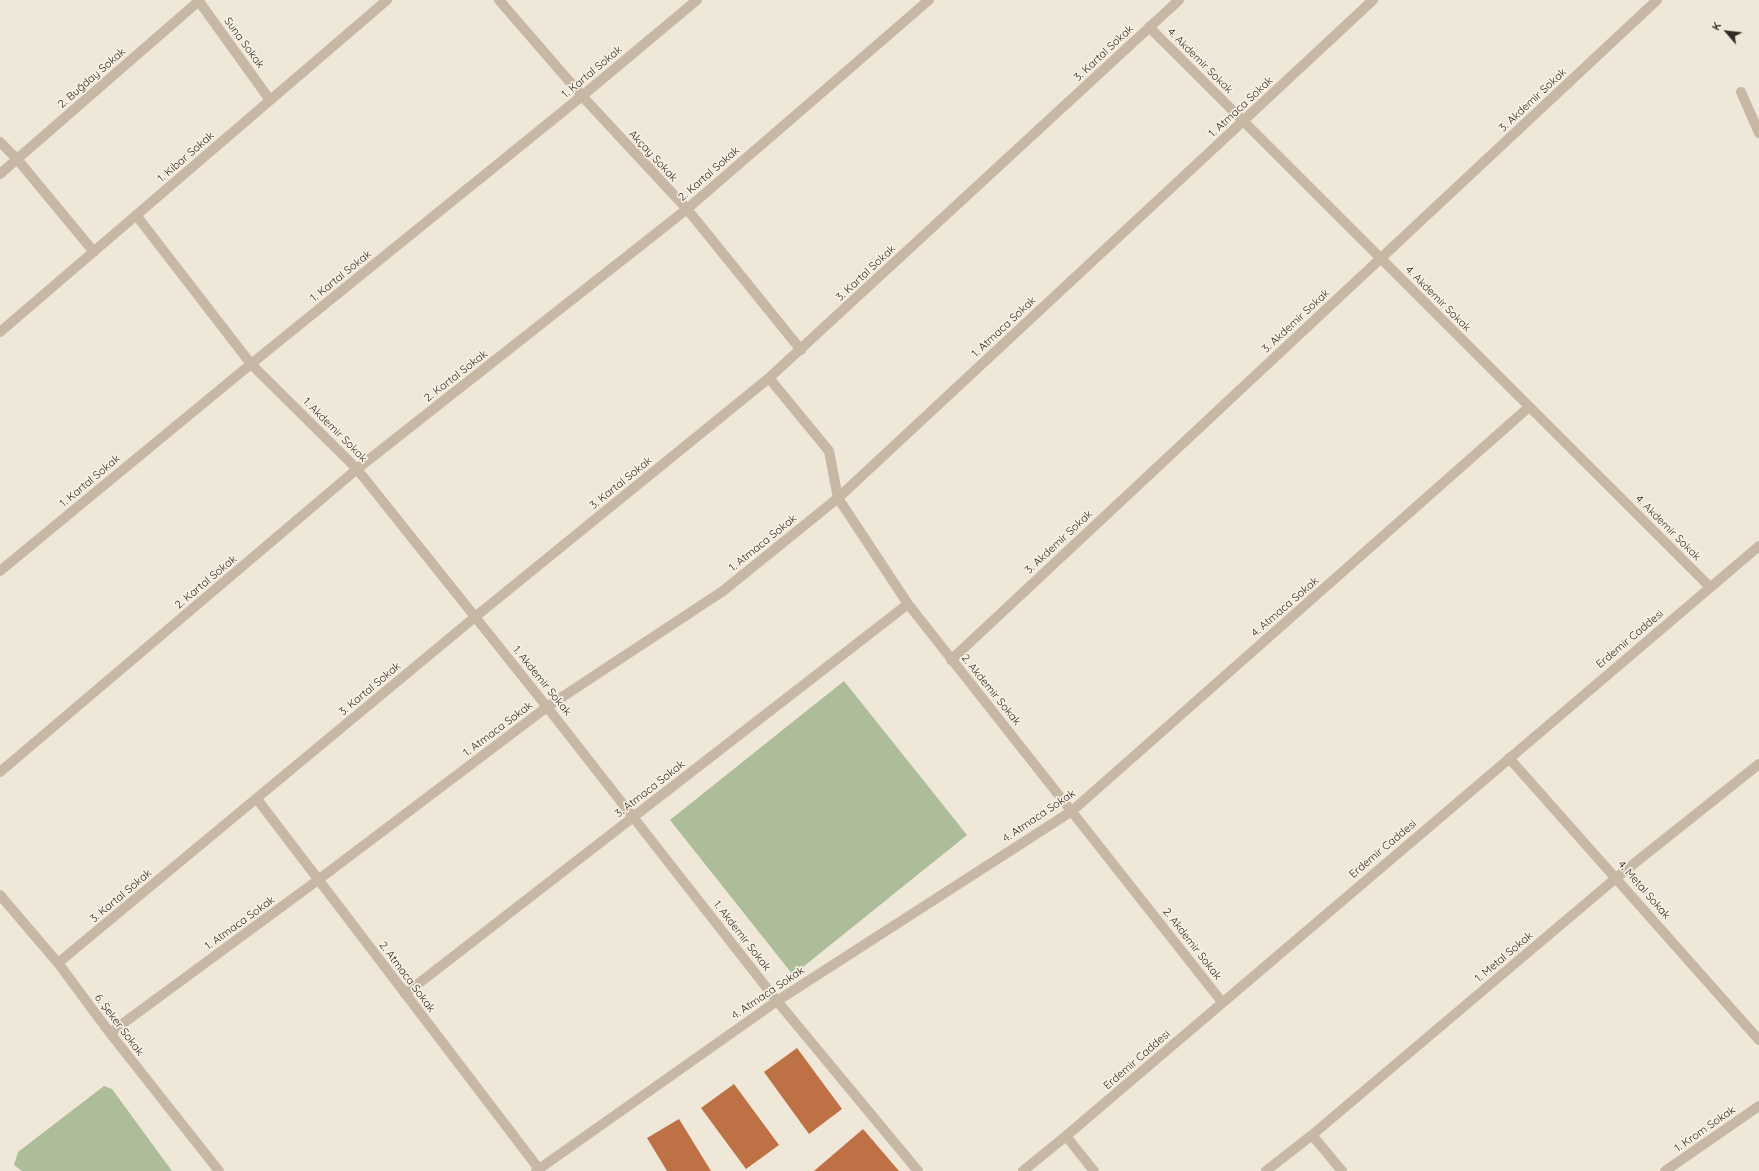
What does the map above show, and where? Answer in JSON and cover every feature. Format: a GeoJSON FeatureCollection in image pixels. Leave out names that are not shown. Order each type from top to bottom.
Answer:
{"type":"FeatureCollection","features":[{"type":"Feature","properties":{"kind":"street","name":"Suna Sokak"},"geometry":{"type":"LineString","coordinates":[[199,0],[270,100]]}},
{"type":"Feature","properties":{"kind":"street","name":"2. Buğday Sokak"},"geometry":{"type":"LineString","coordinates":[[0,174],[199,0]]}},
{"type":"Feature","properties":{"kind":"street","name":"1. Kibar Sokak"},"geometry":{"type":"LineString","coordinates":[[0,332],[387,0]]}},
{"type":"Feature","properties":{"kind":"street","name":"Akçay Sokak"},"geometry":{"type":"LineString","coordinates":[[499,0],[582,96],[687,209],[801,350]]}},
{"type":"Feature","properties":{"kind":"street","name":"1. Kartal Sokak"},"geometry":{"type":"LineString","coordinates":[[0,571],[251,364],[582,96],[697,0]]}},
{"type":"Feature","properties":{"kind":"street","name":"2. Kartal Sokak"},"geometry":{"type":"LineString","coordinates":[[0,772],[357,470],[687,209],[929,0]]}},
{"type":"Feature","properties":{"kind":"street","name":"3. Kartal Sokak"},"geometry":{"type":"LineString","coordinates":[[58,963],[475,617],[769,378],[1179,0]]}},
{"type":"Feature","properties":{"kind":"street","name":"1. Atmaca Sokak"},"geometry":{"type":"LineString","coordinates":[[110,1033],[318,880],[547,707],[723,591],[838,498],[1374,0]]}},
{"type":"Feature","properties":{"kind":"street","name":"3. Akdemir Sokak"},"geometry":{"type":"LineString","coordinates":[[951,660],[1657,0]]}},
{"type":"Feature","properties":{"kind":"street","name":"4. Akdemir Sokak"},"geometry":{"type":"LineString","coordinates":[[1149,27],[1710,587]]}},
{"type":"Feature","properties":{"kind":"street"},"geometry":{"type":"LineString","coordinates":[[1741,92],[1759,133]]}},
{"type":"Feature","properties":{"kind":"street"},"geometry":{"type":"LineString","coordinates":[[0,142],[17,159],[94,252]]}},
{"type":"Feature","properties":{"kind":"street","name":"1. Akdemir Sokak"},"geometry":{"type":"LineString","coordinates":[[136,215],[251,364],[357,470],[547,707],[777,1001],[918,1171]]}},
{"type":"Feature","properties":{"kind":"street","name":"2. Akdemir Sokak"},"geometry":{"type":"LineString","coordinates":[[769,378],[828,451],[838,498],[908,604],[1222,1002]]}},
{"type":"Feature","properties":{"kind":"street","name":"4. Atmaca Sokak"},"geometry":{"type":"LineString","coordinates":[[538,1170],[777,1001],[1072,811],[1529,407]]}},
{"type":"Feature","properties":{"kind":"street","name":"Erdemir Caddesi"},"geometry":{"type":"LineString","coordinates":[[1023,1171],[1759,546]]}},
{"type":"Feature","properties":{"kind":"street","name":"3. Atmaca Sokak"},"geometry":{"type":"LineString","coordinates":[[405,994],[908,604]]}},
{"type":"Feature","properties":{"kind":"street","name":"4. Metal Sokak"},"geometry":{"type":"LineString","coordinates":[[1509,758],[1759,1040]]}},
{"type":"Feature","properties":{"kind":"street","name":"1. Metal Sokak"},"geometry":{"type":"LineString","coordinates":[[1266,1171],[1312,1135],[1616,878],[1759,764]]}},
{"type":"Feature","properties":{"kind":"street","name":"2. Atmaca Sokak"},"geometry":{"type":"LineString","coordinates":[[256,799],[538,1170]]}},
{"type":"Feature","properties":{"kind":"street","name":"6. Şeker Sokak"},"geometry":{"type":"LineString","coordinates":[[0,895],[58,963],[110,1033],[219,1171]]}},
{"type":"Feature","properties":{"kind":"street","name":"1. Krom Sokak"},"geometry":{"type":"LineString","coordinates":[[1665,1171],[1759,1106]]}},
{"type":"Feature","properties":{"kind":"street"},"geometry":{"type":"LineString","coordinates":[[1312,1135],[1342,1171]]}},
{"type":"Feature","properties":{"kind":"street"},"geometry":{"type":"LineString","coordinates":[[1066,1136],[1094,1171]]}},
{"type":"Feature","properties":{"kind":"green space"},"geometry":{"type":"Polygon","coordinates":[[[844,681],[967,835],[793,975],[670,820],[844,681]]]}},
{"type":"Feature","properties":{"kind":"green space"},"geometry":{"type":"Polygon","coordinates":[[[104,1086],[112,1089],[172,1171],[22,1171],[14,1165],[18,1152],[104,1086]]]}},
{"type":"Feature","properties":{"kind":"building"},"geometry":{"type":"Polygon","coordinates":[[[797,1048],[842,1109],[809,1134],[764,1072],[797,1048]]]}},
{"type":"Feature","properties":{"kind":"building"},"geometry":{"type":"Polygon","coordinates":[[[734,1084],[779,1145],[746,1169],[701,1108],[734,1084]]]}},
{"type":"Feature","properties":{"kind":"building"},"geometry":{"type":"Polygon","coordinates":[[[679,1119],[711,1171],[667,1171],[647,1138],[679,1119]]]}},
{"type":"Feature","properties":{"kind":"building"},"geometry":{"type":"Polygon","coordinates":[[[863,1129],[899,1171],[814,1171],[863,1129]]]}}]}
